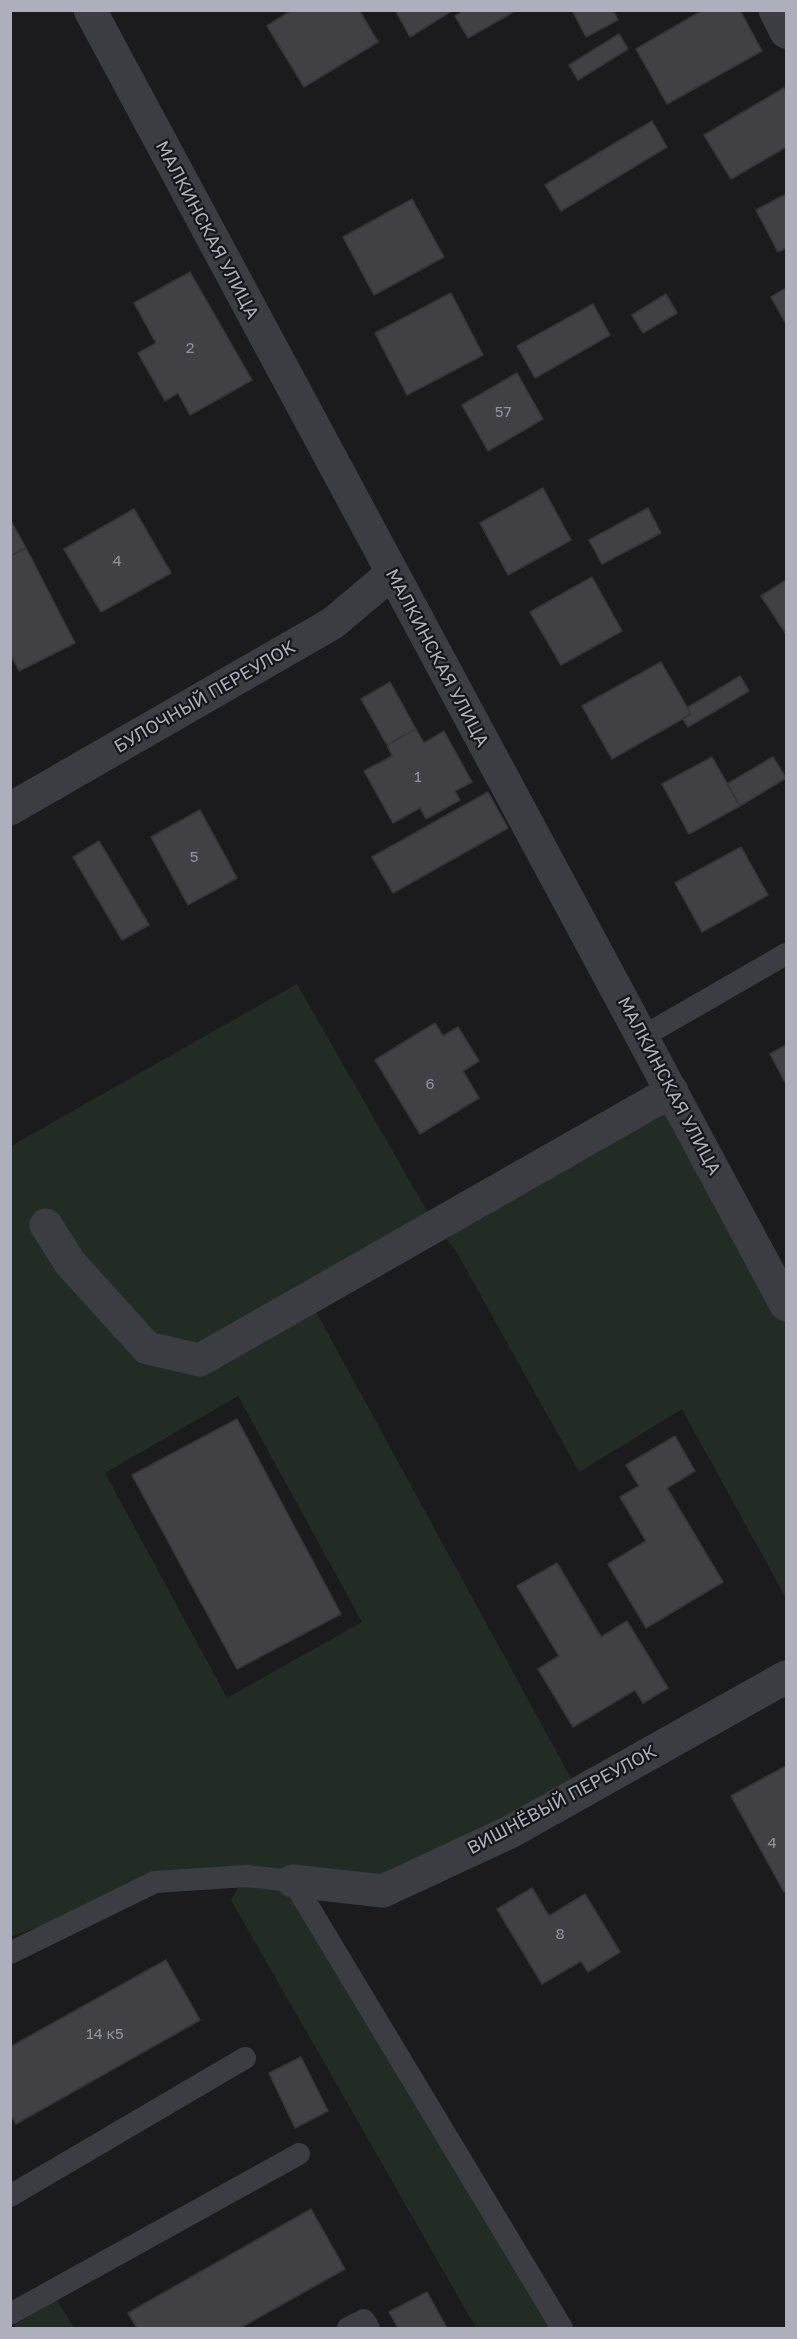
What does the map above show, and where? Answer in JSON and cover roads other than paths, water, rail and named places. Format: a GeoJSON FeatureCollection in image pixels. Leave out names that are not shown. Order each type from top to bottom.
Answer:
{"type":"FeatureCollection","features":[{"type":"Feature","properties":{"kind":"street","name":"МАЛКИНСКАЯ УЛИЦА"},"geometry":{"type":"LineString","coordinates":[[90,10],[391,574],[786,1305]]}},
{"type":"Feature","properties":{"kind":"street"},"geometry":{"type":"LineString","coordinates":[[775,10],[786,32]]}},
{"type":"Feature","properties":{"kind":"street","name":"БУЛОЧНЫЙ ПЕРЕУЛОК"},"geometry":{"type":"LineString","coordinates":[[10,809],[333,623],[391,574]]}},
{"type":"Feature","properties":{"kind":"street"},"geometry":{"type":"LineString","coordinates":[[46,1225],[69,1263],[147,1348],[200,1360],[672,1091]]}},
{"type":"Feature","properties":{"kind":"street","name":"ВИШНЁВЫЙ ПЕРЕУЛОК"},"geometry":{"type":"LineString","coordinates":[[293,1881],[383,1891],[510,1833],[786,1677]]}},
{"type":"Feature","properties":{"kind":"lane"},"geometry":{"type":"LineString","coordinates":[[642,1037],[786,954]]}},
{"type":"Feature","properties":{"kind":"lane"},"geometry":{"type":"LineString","coordinates":[[10,1953],[154,1882],[246,1876],[293,1881],[562,2328]]}},
{"type":"Feature","properties":{"kind":"lane"},"geometry":{"type":"LineString","coordinates":[[10,2196],[245,2058]]}},
{"type":"Feature","properties":{"kind":"lane"},"geometry":{"type":"LineString","coordinates":[[10,2314],[300,2154]]}},
{"type":"Feature","properties":{"kind":"lane"},"geometry":{"type":"LineString","coordinates":[[348,2328],[364,2320],[369,2328]]}}]}
